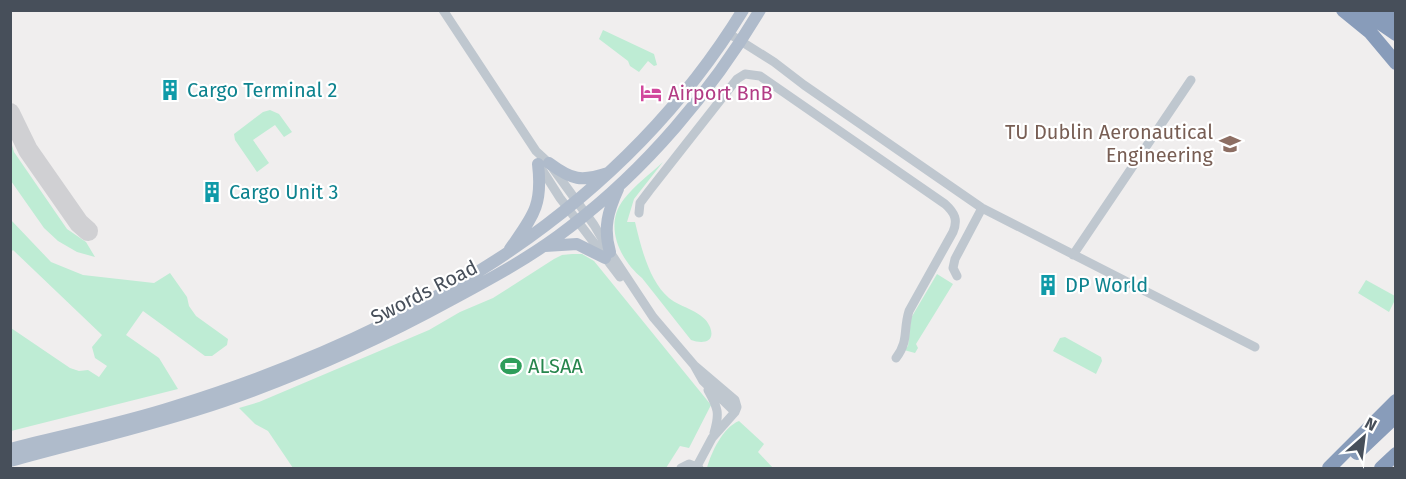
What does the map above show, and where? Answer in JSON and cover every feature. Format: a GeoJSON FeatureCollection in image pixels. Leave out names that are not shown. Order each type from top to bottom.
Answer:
{"type":"FeatureCollection","features":[{"type":"Feature","properties":{"kind":"highway"},"geometry":{"type":"LineString","coordinates":[[1343,10],[1370,33],[1395,63]]}},
{"type":"Feature","properties":{"kind":"highway"},"geometry":{"type":"LineString","coordinates":[[1361,10],[1395,34]]}},
{"type":"Feature","properties":{"kind":"highway"},"geometry":{"type":"LineString","coordinates":[[1380,10],[1395,20]]}},
{"type":"Feature","properties":{"kind":"highway"},"geometry":{"type":"LineString","coordinates":[[1329,468],[1395,401]]}},
{"type":"Feature","properties":{"kind":"highway"},"geometry":{"type":"LineString","coordinates":[[1341,468],[1395,416]]}},
{"type":"Feature","properties":{"kind":"highway"},"geometry":{"type":"LineString","coordinates":[[1381,468],[1395,454]]}},
{"type":"Feature","properties":{"kind":"main road","name":"Swords Road"},"geometry":{"type":"LineString","coordinates":[[10,449],[170,408],[261,378],[356,338],[431,300],[506,255],[573,206],[611,172],[672,108],[743,10]]}},
{"type":"Feature","properties":{"kind":"main road","name":"Swords Road"},"geometry":{"type":"LineString","coordinates":[[10,461],[159,422],[224,401],[292,375],[401,326],[484,283],[544,246],[582,218],[621,183],[691,108],[742,41],[760,10]]}},
{"type":"Feature","properties":{"kind":"main road"},"geometry":{"type":"LineString","coordinates":[[506,255],[531,219],[538,202],[544,163],[572,178],[582,179],[611,172]]}},
{"type":"Feature","properties":{"kind":"main road"},"geometry":{"type":"LineString","coordinates":[[544,246],[577,244],[607,255],[606,221],[621,183]]}},
{"type":"Feature","properties":{"kind":"street"},"geometry":{"type":"LineString","coordinates":[[443,10],[573,206],[582,218],[600,233],[607,255],[653,317],[694,365],[735,400],[737,407],[735,412],[712,438]]}},
{"type":"Feature","properties":{"kind":"street"},"geometry":{"type":"LineString","coordinates":[[728,33],[982,208],[1254,347]]}},
{"type":"Feature","properties":{"kind":"street"},"geometry":{"type":"LineString","coordinates":[[639,213],[640,203],[737,80],[745,74],[760,76],[945,204],[955,215],[956,224],[953,232],[909,311],[905,343],[896,358]]}},
{"type":"Feature","properties":{"kind":"street"},"geometry":{"type":"LineString","coordinates":[[1073,255],[1191,80]]}},
{"type":"Feature","properties":{"kind":"street"},"geometry":{"type":"LineString","coordinates":[[957,276],[953,268],[954,260],[982,208]]}},
{"type":"Feature","properties":{"kind":"street"},"geometry":{"type":"LineString","coordinates":[[681,468],[689,464],[698,467],[712,438],[718,414],[717,407],[694,365]]}},
{"type":"Feature","properties":{"kind":"street"},"geometry":{"type":"LineString","coordinates":[[703,381],[735,412]]}},
{"type":"Feature","properties":{"kind":"green space"},"geometry":{"type":"Polygon","coordinates":[[[603,30],[654,54],[657,65],[654,66],[648,61],[639,72],[599,39],[603,30]]]}},
{"type":"Feature","properties":{"kind":"green space"},"geometry":{"type":"Polygon","coordinates":[[[270,110],[279,114],[292,132],[284,137],[275,125],[253,140],[269,163],[257,172],[235,140],[234,134],[263,112],[270,110]]]}},
{"type":"Feature","properties":{"kind":"green space"},"geometry":{"type":"Polygon","coordinates":[[[11,142],[14,152],[67,229],[86,242],[95,257],[77,252],[58,241],[44,228],[11,181],[11,142]]]}},
{"type":"Feature","properties":{"kind":"green space"},"geometry":{"type":"Polygon","coordinates":[[[663,162],[634,199],[627,222],[635,222],[647,263],[662,291],[669,298],[698,313],[707,322],[711,336],[703,342],[691,340],[627,262],[617,242],[615,220],[618,209],[633,189],[663,162]]]}},
{"type":"Feature","properties":{"kind":"green space"},"geometry":{"type":"Polygon","coordinates":[[[11,220],[51,262],[83,275],[154,283],[170,273],[187,297],[189,306],[196,316],[228,339],[227,345],[212,356],[205,356],[143,311],[126,335],[159,358],[178,389],[11,431],[11,328],[70,368],[79,371],[88,370],[99,377],[107,366],[95,358],[92,347],[102,335],[13,250],[11,252],[11,220]]]}},
{"type":"Feature","properties":{"kind":"green space","name":"ALSAA"},"geometry":{"type":"Polygon","coordinates":[[[582,254],[594,261],[711,405],[689,448],[680,446],[666,468],[293,468],[268,431],[255,424],[239,408],[259,402],[429,330],[460,312],[493,298],[554,259],[582,254]]]}},
{"type":"Feature","properties":{"kind":"green space"},"geometry":{"type":"Polygon","coordinates":[[[937,274],[953,284],[916,344],[918,348],[915,353],[904,350],[908,346],[911,318],[937,274]]]}},
{"type":"Feature","properties":{"kind":"green space"},"geometry":{"type":"Polygon","coordinates":[[[1366,280],[1395,296],[1389,312],[1358,293],[1366,280]]]}},
{"type":"Feature","properties":{"kind":"green space"},"geometry":{"type":"Polygon","coordinates":[[[1065,337],[1101,357],[1102,361],[1096,374],[1053,351],[1060,338],[1065,337]]]}},
{"type":"Feature","properties":{"kind":"green space"},"geometry":{"type":"Polygon","coordinates":[[[739,421],[764,444],[758,452],[773,468],[707,468],[711,455],[723,435],[739,421]]]}},
{"type":"Feature","properties":{"kind":"taxiway"},"geometry":{"type":"LineString","coordinates":[[10,113],[28,150],[79,223],[88,231]]}},
{"type":"Feature","properties":{"kind":"place","name":"Cargo Terminal 2"},"geometry":{"type":"Point","coordinates":[170,90]}},
{"type":"Feature","properties":{"kind":"place","name":"Airport BnB"},"geometry":{"type":"Point","coordinates":[651,93]}},
{"type":"Feature","properties":{"kind":"place","name":"TU Dublin Aeronautical Engineering"},"geometry":{"type":"Point","coordinates":[1230,144]}},
{"type":"Feature","properties":{"kind":"place","name":"Cargo Unit 3"},"geometry":{"type":"Point","coordinates":[212,192]}},
{"type":"Feature","properties":{"kind":"place","name":"DP World"},"geometry":{"type":"Point","coordinates":[1048,285]}},
{"type":"Feature","properties":{"kind":"place","name":"ALSAA"},"geometry":{"type":"Point","coordinates":[511,366]}}]}
